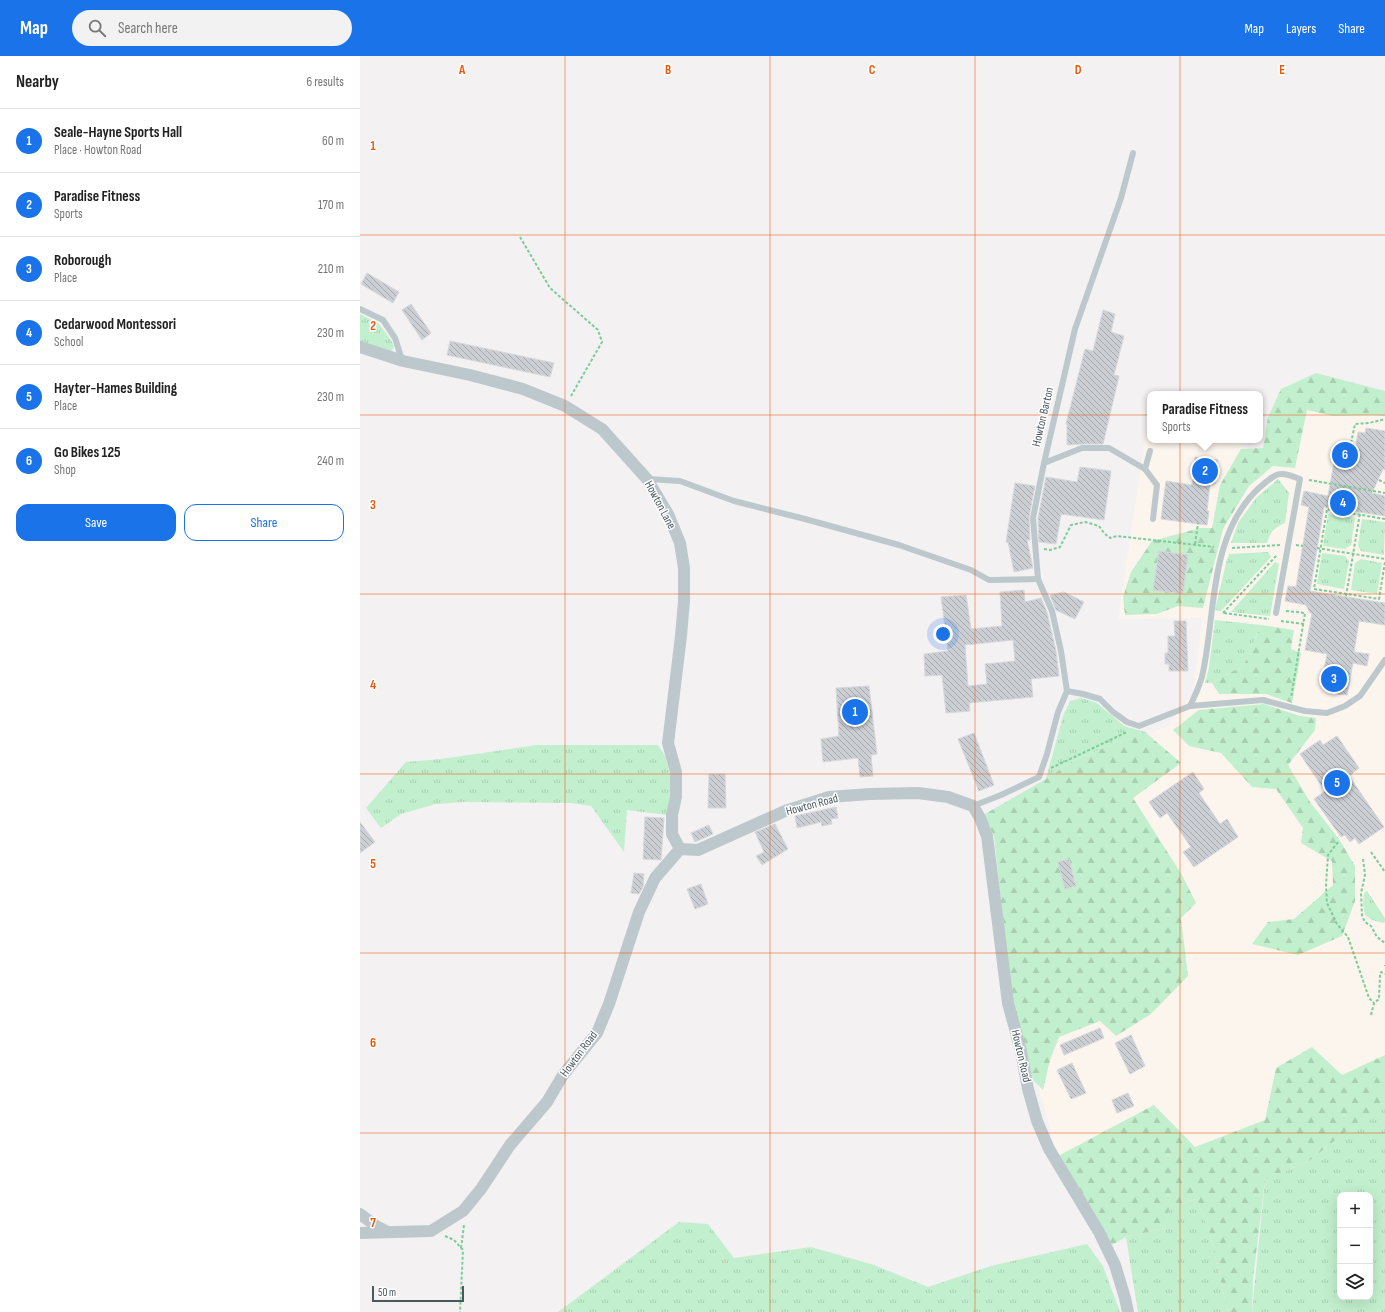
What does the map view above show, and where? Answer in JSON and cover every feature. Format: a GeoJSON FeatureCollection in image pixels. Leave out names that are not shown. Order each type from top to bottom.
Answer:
{"type":"FeatureCollection","features":[{"type":"Feature","properties":{"kind":"street","name":"Howton Lane"},"geometry":{"type":"LineString","coordinates":[[360,347],[402,361],[470,375],[523,389],[565,406],[602,429],[647,479],[668,514],[680,543],[684,568],[684,601],[681,636],[668,742],[676,772],[676,797],[672,816],[672,834],[680,849]]}},
{"type":"Feature","properties":{"kind":"street","name":"Howton Road"},"geometry":{"type":"LineString","coordinates":[[360,1233],[431,1230],[463,1211],[481,1189],[510,1145],[547,1102],[563,1075],[597,1032],[609,1004],[639,912],[655,878],[680,849],[698,850],[785,811],[829,797],[918,793],[948,797],[973,806],[980,818],[987,836],[1008,1003],[1021,1051],[1036,1121],[1049,1149],[1099,1232],[1115,1265],[1128,1312]]}},
{"type":"Feature","properties":{"kind":"street"},"geometry":{"type":"LineString","coordinates":[[360,1214],[376,1226],[386,1231]]}},
{"type":"Feature","properties":{"kind":"lane","name":"Howton Barton"},"geometry":{"type":"LineString","coordinates":[[1067,691],[1061,651],[1052,610],[1038,578],[1033,518],[1075,329],[1121,198],[1133,153]]}},
{"type":"Feature","properties":{"kind":"lane"},"geometry":{"type":"LineString","coordinates":[[360,309],[383,320],[395,338],[402,361]]}},
{"type":"Feature","properties":{"kind":"lane"},"geometry":{"type":"LineString","coordinates":[[1044,463],[1082,448],[1109,448],[1145,470],[1157,485],[1153,520]]}},
{"type":"Feature","properties":{"kind":"lane"},"geometry":{"type":"LineString","coordinates":[[1145,470],[1150,451]]}},
{"type":"Feature","properties":{"kind":"lane"},"geometry":{"type":"LineString","coordinates":[[1190,706],[1197,692],[1203,673],[1211,614],[1223,548],[1234,522],[1251,495],[1276,474],[1287,473],[1300,478],[1277,611]]}},
{"type":"Feature","properties":{"kind":"lane"},"geometry":{"type":"LineString","coordinates":[[647,479],[680,481],[734,501],[899,545],[972,570],[989,580],[1038,578]]}},
{"type":"Feature","properties":{"kind":"lane"},"geometry":{"type":"LineString","coordinates":[[973,806],[1039,777],[1047,754],[1058,712],[1067,691],[1083,694],[1100,700],[1127,722],[1139,726],[1190,706],[1263,700],[1305,711],[1327,713],[1345,706],[1360,696],[1385,660]]}},
{"type":"Feature","properties":{"kind":"path"},"geometry":{"type":"LineString","coordinates":[[520,237],[550,288],[598,330],[602,342],[565,406]]}},
{"type":"Feature","properties":{"kind":"path"},"geometry":{"type":"LineString","coordinates":[[1351,444],[1355,424],[1369,423],[1385,419]]}},
{"type":"Feature","properties":{"kind":"path"},"geometry":{"type":"LineString","coordinates":[[1300,478],[1385,493]]}},
{"type":"Feature","properties":{"kind":"path"},"geometry":{"type":"LineString","coordinates":[[1379,480],[1385,483]]}},
{"type":"Feature","properties":{"kind":"path"},"geometry":{"type":"LineString","coordinates":[[1385,520],[1327,508],[1313,590],[1379,599],[1385,562]]}},
{"type":"Feature","properties":{"kind":"path"},"geometry":{"type":"LineString","coordinates":[[1346,595],[1360,514]]}},
{"type":"Feature","properties":{"kind":"path"},"geometry":{"type":"LineString","coordinates":[[1036,548],[1050,550],[1060,547],[1071,525],[1085,522],[1099,526],[1110,538],[1117,536],[1223,548],[1268,547]]}},
{"type":"Feature","properties":{"kind":"path"},"geometry":{"type":"LineString","coordinates":[[1195,544],[1198,523]]}},
{"type":"Feature","properties":{"kind":"path"},"geometry":{"type":"LineString","coordinates":[[1319,548],[1385,558]]}},
{"type":"Feature","properties":{"kind":"path"},"geometry":{"type":"LineString","coordinates":[[1223,613],[1273,559]]}},
{"type":"Feature","properties":{"kind":"path"},"geometry":{"type":"LineString","coordinates":[[1277,611],[1305,614],[1290,707]]}},
{"type":"Feature","properties":{"kind":"path"},"geometry":{"type":"LineString","coordinates":[[1211,614],[1223,613],[1304,624]]}},
{"type":"Feature","properties":{"kind":"path"},"geometry":{"type":"LineString","coordinates":[[1055,765],[1139,726]]}},
{"type":"Feature","properties":{"kind":"path"},"geometry":{"type":"LineString","coordinates":[[1338,842],[1328,855],[1326,886],[1327,903],[1337,924],[1348,937],[1369,998],[1374,1003]]}},
{"type":"Feature","properties":{"kind":"path"},"geometry":{"type":"LineString","coordinates":[[1371,852],[1385,872]]}},
{"type":"Feature","properties":{"kind":"path"},"geometry":{"type":"LineString","coordinates":[[1363,859],[1365,875],[1360,893],[1362,916],[1365,922],[1371,926],[1377,937],[1385,943]]}},
{"type":"Feature","properties":{"kind":"path"},"geometry":{"type":"LineString","coordinates":[[1371,1015],[1374,1003],[1379,999],[1380,974],[1381,972],[1385,974]]}},
{"type":"Feature","properties":{"kind":"path"},"geometry":{"type":"LineString","coordinates":[[431,1230],[454,1240],[463,1250],[460,1312]]}},
{"type":"Feature","properties":{"kind":"shaded area"},"geometry":{"type":"Polygon","coordinates":[[[1316,373],[1385,391],[1385,1103],[1197,1199],[1170,1206],[1165,1228],[1126,1237],[1112,1245],[1058,1156],[1014,1002],[1067,770],[1168,726],[1193,693],[1202,618],[1118,619],[1147,425],[1147,443],[1243,443],[1247,449],[1263,448],[1268,417],[1281,389],[1316,373]]]}},
{"type":"Feature","properties":{"kind":"green space"},"geometry":{"type":"Polygon","coordinates":[[[360,314],[379,324],[391,340],[394,347],[391,351],[360,341],[360,314]]]}},
{"type":"Feature","properties":{"kind":"green space"},"geometry":{"type":"Polygon","coordinates":[[[1316,373],[1385,391],[1385,416],[1333,416],[1307,410],[1295,468],[1273,466],[1249,486],[1223,529],[1203,608],[1178,606],[1157,614],[1125,615],[1123,597],[1131,572],[1152,541],[1200,528],[1212,528],[1220,485],[1241,449],[1263,448],[1268,417],[1281,389],[1316,373]]]}},
{"type":"Feature","properties":{"kind":"green space"},"geometry":{"type":"Polygon","coordinates":[[[1278,479],[1289,493],[1285,523],[1273,531],[1267,543],[1231,543],[1238,523],[1256,498],[1278,479]]]}},
{"type":"Feature","properties":{"kind":"green space"},"geometry":{"type":"Polygon","coordinates":[[[1328,514],[1355,518],[1351,545],[1345,549],[1323,546],[1328,514]]]}},
{"type":"Feature","properties":{"kind":"green space"},"geometry":{"type":"Polygon","coordinates":[[[1362,519],[1385,522],[1384,555],[1361,551],[1358,546],[1362,519]]]}},
{"type":"Feature","properties":{"kind":"green space"},"geometry":{"type":"Polygon","coordinates":[[[1268,552],[1271,557],[1221,611],[1215,610],[1229,554],[1268,552]]]}},
{"type":"Feature","properties":{"kind":"green space"},"geometry":{"type":"Polygon","coordinates":[[[1322,553],[1345,556],[1349,561],[1344,589],[1317,584],[1322,553]]]}},
{"type":"Feature","properties":{"kind":"green space"},"geometry":{"type":"Polygon","coordinates":[[[1361,559],[1382,563],[1377,594],[1351,590],[1355,563],[1361,559]]]}},
{"type":"Feature","properties":{"kind":"green space"},"geometry":{"type":"Polygon","coordinates":[[[1275,562],[1279,564],[1270,616],[1231,612],[1275,562]]]}},
{"type":"Feature","properties":{"kind":"green space"},"geometry":{"type":"Polygon","coordinates":[[[1215,620],[1261,625],[1244,665],[1212,683],[1205,683],[1209,667],[1215,620]]]}},
{"type":"Feature","properties":{"kind":"green space"},"geometry":{"type":"Polygon","coordinates":[[[1261,625],[1294,630],[1291,649],[1301,653],[1292,703],[1266,694],[1219,694],[1212,683],[1244,665],[1261,625]]]}},
{"type":"Feature","properties":{"kind":"green space"},"geometry":{"type":"Polygon","coordinates":[[[1081,698],[1097,703],[1124,726],[1145,732],[1076,759],[1046,779],[1063,716],[1070,701],[1081,698]]]}},
{"type":"Feature","properties":{"kind":"green space"},"geometry":{"type":"Polygon","coordinates":[[[1264,704],[1300,716],[1316,718],[1315,730],[1288,765],[1310,802],[1339,839],[1355,866],[1355,901],[1342,936],[1298,955],[1252,944],[1268,922],[1294,919],[1333,885],[1332,861],[1301,843],[1303,828],[1276,789],[1252,787],[1221,753],[1189,746],[1173,730],[1199,710],[1264,704]]]}},
{"type":"Feature","properties":{"kind":"green space"},"geometry":{"type":"Polygon","coordinates":[[[1145,732],[1181,763],[1133,798],[1182,875],[1196,903],[1181,918],[1188,976],[1151,1014],[1116,1036],[1100,1021],[1059,1037],[1050,1060],[1043,1090],[1033,1080],[1012,1003],[994,836],[985,818],[985,814],[1046,779],[1076,759],[1145,732]]]}},
{"type":"Feature","properties":{"kind":"green space"},"geometry":{"type":"Polygon","coordinates":[[[537,745],[658,745],[665,756],[670,774],[672,792],[667,815],[627,810],[624,852],[591,806],[571,803],[464,802],[436,804],[401,814],[381,828],[366,808],[406,762],[441,759],[537,745]]]}},
{"type":"Feature","properties":{"kind":"green space"},"geometry":{"type":"Polygon","coordinates":[[[1367,891],[1385,918],[1385,922],[1383,923],[1372,920],[1365,915],[1363,904],[1364,893],[1367,891]]]}},
{"type":"Feature","properties":{"kind":"green space"},"geometry":{"type":"Polygon","coordinates":[[[1312,1047],[1342,1075],[1385,1055],[1385,1103],[1379,1105],[1309,1161],[1265,1179],[1253,1279],[1252,1312],[1228,1312],[1210,1234],[1197,1199],[1170,1206],[1165,1228],[1126,1237],[1112,1245],[1058,1156],[1154,1105],[1195,1147],[1265,1120],[1276,1068],[1312,1047]]]}},
{"type":"Feature","properties":{"kind":"green space"},"geometry":{"type":"Polygon","coordinates":[[[1385,1103],[1385,1312],[1252,1312],[1265,1179],[1309,1161],[1379,1104],[1385,1103]]]}},
{"type":"Feature","properties":{"kind":"green space"},"geometry":{"type":"Polygon","coordinates":[[[1197,1199],[1210,1234],[1228,1312],[1138,1312],[1126,1237],[1165,1228],[1170,1206],[1197,1199]]]}},
{"type":"Feature","properties":{"kind":"green space"},"geometry":{"type":"Polygon","coordinates":[[[679,1222],[708,1224],[734,1258],[811,1247],[874,1265],[928,1287],[991,1266],[1087,1244],[1103,1266],[1120,1312],[558,1312],[679,1222]]]}},
{"type":"Feature","properties":{"kind":"building"},"geometry":{"type":"Polygon","coordinates":[[[367,273],[399,292],[393,303],[361,284],[367,273]]]}},
{"type":"Feature","properties":{"kind":"building"},"geometry":{"type":"Polygon","coordinates":[[[411,304],[431,333],[422,340],[402,310],[411,304]]]}},
{"type":"Feature","properties":{"kind":"building"},"geometry":{"type":"Polygon","coordinates":[[[1103,310],[1115,314],[1111,332],[1124,336],[1114,375],[1119,376],[1103,444],[1067,445],[1066,424],[1085,349],[1093,351],[1103,310]]]}},
{"type":"Feature","properties":{"kind":"building"},"geometry":{"type":"Polygon","coordinates":[[[450,341],[554,363],[550,377],[447,355],[450,341]]]}},
{"type":"Feature","properties":{"kind":"building"},"geometry":{"type":"Polygon","coordinates":[[[1366,428],[1385,431],[1385,470],[1383,469],[1372,493],[1385,496],[1385,516],[1324,507],[1310,591],[1385,603],[1385,625],[1359,621],[1354,652],[1369,654],[1367,666],[1353,663],[1347,695],[1337,694],[1338,689],[1321,686],[1327,654],[1305,650],[1312,613],[1310,613],[1306,605],[1285,601],[1288,586],[1296,587],[1309,507],[1301,505],[1304,491],[1328,496],[1337,446],[1355,449],[1358,432],[1365,433],[1366,428]]]}},
{"type":"Feature","properties":{"kind":"building"},"geometry":{"type":"Polygon","coordinates":[[[1195,457],[1218,460],[1215,484],[1210,484],[1207,525],[1161,519],[1166,481],[1192,485],[1195,457]]]}},
{"type":"Feature","properties":{"kind":"building"},"geometry":{"type":"Polygon","coordinates":[[[1080,467],[1111,471],[1104,520],[1061,514],[1056,544],[1039,542],[1038,518],[1046,477],[1077,482],[1080,467]]]}},
{"type":"Feature","properties":{"kind":"building"},"geometry":{"type":"Polygon","coordinates":[[[1015,483],[1035,486],[1029,517],[1030,540],[1027,540],[1033,568],[1014,572],[1008,542],[1006,542],[1015,483]]]}},
{"type":"Feature","properties":{"kind":"building"},"geometry":{"type":"Polygon","coordinates":[[[1159,551],[1188,555],[1183,594],[1153,590],[1159,551]]]}},
{"type":"Feature","properties":{"kind":"building"},"geometry":{"type":"Polygon","coordinates":[[[1024,590],[1025,602],[1041,598],[1047,612],[1056,651],[1059,676],[1031,679],[1033,697],[969,703],[970,711],[946,713],[942,675],[925,676],[924,654],[948,651],[941,597],[966,595],[971,629],[1002,626],[1000,592],[1024,590]],[[1013,640],[965,645],[968,686],[987,684],[985,664],[1015,661],[1013,640]]]}},
{"type":"Feature","properties":{"kind":"building"},"geometry":{"type":"Polygon","coordinates":[[[1064,592],[1084,602],[1075,619],[1056,610],[1050,595],[1064,592]]]}},
{"type":"Feature","properties":{"kind":"building"},"geometry":{"type":"Polygon","coordinates":[[[1174,621],[1186,621],[1188,671],[1169,671],[1169,664],[1165,664],[1165,653],[1168,653],[1168,636],[1175,636],[1174,621]]]}},
{"type":"Feature","properties":{"kind":"building"},"geometry":{"type":"Polygon","coordinates":[[[869,686],[877,754],[871,755],[873,776],[860,777],[858,758],[823,762],[821,739],[839,736],[836,688],[869,686]]]}},
{"type":"Feature","properties":{"kind":"building"},"geometry":{"type":"Polygon","coordinates":[[[974,733],[994,785],[979,791],[958,739],[974,733]]]}},
{"type":"Feature","properties":{"kind":"building"},"geometry":{"type":"Polygon","coordinates":[[[1337,736],[1359,768],[1349,776],[1384,827],[1359,844],[1355,838],[1350,842],[1345,835],[1341,837],[1314,799],[1325,791],[1300,754],[1320,740],[1323,745],[1337,736]]]}},
{"type":"Feature","properties":{"kind":"building"},"geometry":{"type":"Polygon","coordinates":[[[1193,772],[1204,789],[1199,793],[1220,824],[1227,819],[1238,837],[1194,867],[1183,852],[1191,847],[1167,813],[1160,818],[1149,802],[1193,772]]]}},
{"type":"Feature","properties":{"kind":"building"},"geometry":{"type":"Polygon","coordinates":[[[709,774],[725,774],[726,808],[708,808],[709,774]]]}},
{"type":"Feature","properties":{"kind":"building"},"geometry":{"type":"Polygon","coordinates":[[[836,807],[838,818],[831,819],[832,824],[822,826],[821,822],[797,828],[795,816],[836,807]]]}},
{"type":"Feature","properties":{"kind":"building"},"geometry":{"type":"Polygon","coordinates":[[[645,817],[664,818],[661,860],[643,859],[645,817]]]}},
{"type":"Feature","properties":{"kind":"building"},"geometry":{"type":"Polygon","coordinates":[[[360,822],[375,842],[360,853],[360,822]]]}},
{"type":"Feature","properties":{"kind":"building"},"geometry":{"type":"Polygon","coordinates":[[[775,824],[788,849],[762,865],[756,856],[764,852],[755,832],[775,824]]]}},
{"type":"Feature","properties":{"kind":"building"},"geometry":{"type":"Polygon","coordinates":[[[709,825],[713,834],[695,842],[691,833],[709,825]]]}},
{"type":"Feature","properties":{"kind":"building"},"geometry":{"type":"Polygon","coordinates":[[[1069,859],[1076,886],[1065,889],[1058,862],[1069,859]]]}},
{"type":"Feature","properties":{"kind":"building"},"geometry":{"type":"Polygon","coordinates":[[[634,873],[644,874],[643,887],[639,894],[631,893],[634,873]]]}},
{"type":"Feature","properties":{"kind":"building"},"geometry":{"type":"Polygon","coordinates":[[[701,884],[708,904],[695,909],[687,889],[701,884]]]}},
{"type":"Feature","properties":{"kind":"building"},"geometry":{"type":"Polygon","coordinates":[[[1100,1028],[1104,1038],[1064,1055],[1060,1045],[1100,1028]]]}},
{"type":"Feature","properties":{"kind":"building"},"geometry":{"type":"Polygon","coordinates":[[[1131,1035],[1145,1066],[1130,1074],[1115,1043],[1131,1035]]]}},
{"type":"Feature","properties":{"kind":"building"},"geometry":{"type":"Polygon","coordinates":[[[1072,1063],[1086,1093],[1071,1099],[1057,1070],[1072,1063]]]}},
{"type":"Feature","properties":{"kind":"building"},"geometry":{"type":"Polygon","coordinates":[[[1128,1093],[1134,1106],[1117,1113],[1112,1100],[1128,1093]]]}},
{"type":"Feature","properties":{"kind":"place","name":"Go Bikes 125"},"geometry":{"type":"Point","coordinates":[1345,455]}},
{"type":"Feature","properties":{"kind":"place","name":"Paradise Fitness"},"geometry":{"type":"Point","coordinates":[1205,471]}},
{"type":"Feature","properties":{"kind":"place","name":"Cedarwood Montessori"},"geometry":{"type":"Point","coordinates":[1343,503]}},
{"type":"Feature","properties":{"kind":"place","name":"Roborough"},"geometry":{"type":"Point","coordinates":[1334,679]}},
{"type":"Feature","properties":{"kind":"place","name":"Seale-Hayne Sports Hall"},"geometry":{"type":"Point","coordinates":[855,712]}},
{"type":"Feature","properties":{"kind":"place","name":"Hayter-Hames Building"},"geometry":{"type":"Point","coordinates":[1337,783]}}]}
